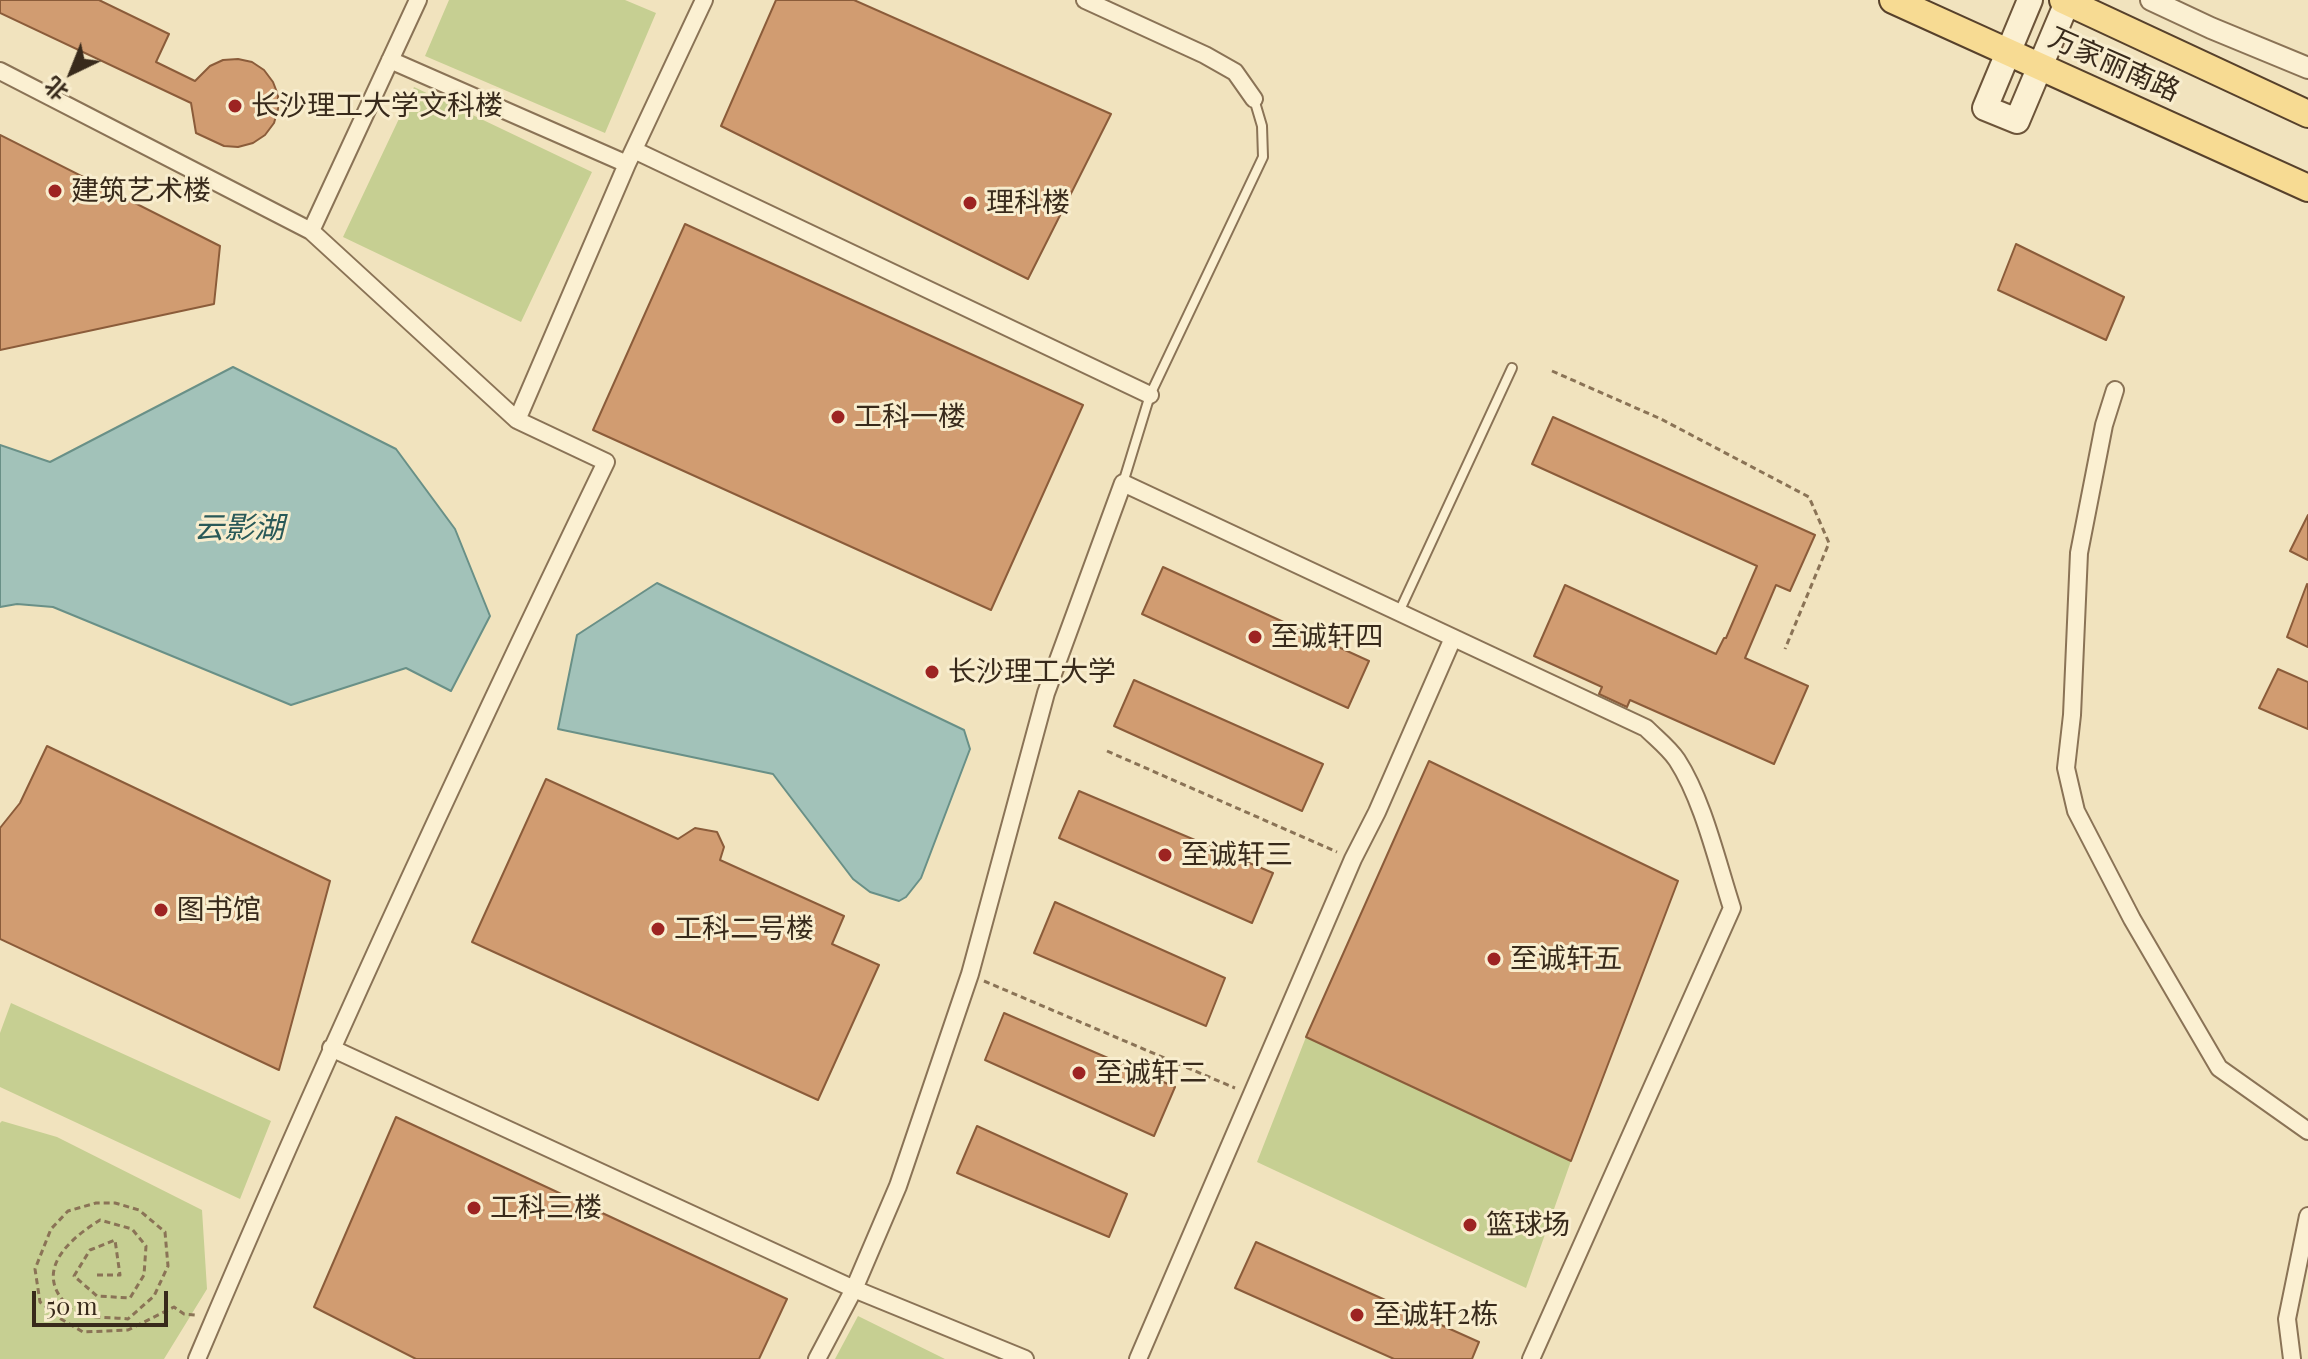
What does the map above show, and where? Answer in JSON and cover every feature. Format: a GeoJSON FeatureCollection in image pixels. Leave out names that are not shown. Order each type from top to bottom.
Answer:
{"type":"FeatureCollection","features":[{"type":"Feature","properties":{"kind":"main road","name":"万家丽南路"},"geometry":{"type":"LineString","coordinates":[[1893,0],[2308,188]]}},
{"type":"Feature","properties":{"kind":"main road"},"geometry":{"type":"LineString","coordinates":[[2030,0],[1985,108],[2017,121],[2066,1]]}},
{"type":"Feature","properties":{"kind":"main road","name":"万家丽南路"},"geometry":{"type":"LineString","coordinates":[[2066,1],[2308,114]]}},
{"type":"Feature","properties":{"kind":"street"},"geometry":{"type":"LineString","coordinates":[[311,231],[418,0]]}},
{"type":"Feature","properties":{"kind":"street"},"geometry":{"type":"LineString","coordinates":[[517,420],[630,157],[704,0]]}},
{"type":"Feature","properties":{"kind":"street"},"geometry":{"type":"LineString","coordinates":[[1085,0],[1235,72],[1254,99]]}},
{"type":"Feature","properties":{"kind":"street"},"geometry":{"type":"LineString","coordinates":[[2151,0],[2308,68]]}},
{"type":"Feature","properties":{"kind":"street"},"geometry":{"type":"LineString","coordinates":[[390,60],[630,157],[1150,395]]}},
{"type":"Feature","properties":{"kind":"street"},"geometry":{"type":"LineString","coordinates":[[0,71],[311,231],[517,420],[606,462],[481,720],[331,1048],[197,1359]]}},
{"type":"Feature","properties":{"kind":"street"},"geometry":{"type":"LineString","coordinates":[[2115,390],[2104,425],[2079,553],[2072,715],[2066,768],[2076,811],[2132,919],[2219,1068],[2308,1131]]}},
{"type":"Feature","properties":{"kind":"street"},"geometry":{"type":"LineString","coordinates":[[817,1359],[854,1289],[898,1186],[970,974],[1046,693],[1123,483],[1646,728],[1676,758],[1692,792],[1732,908],[1531,1359]]}},
{"type":"Feature","properties":{"kind":"street"},"geometry":{"type":"LineString","coordinates":[[1138,1359],[1353,859],[1377,812],[1453,638]]}},
{"type":"Feature","properties":{"kind":"street"},"geometry":{"type":"LineString","coordinates":[[331,1048],[854,1289],[1025,1359]]}},
{"type":"Feature","properties":{"kind":"street"},"geometry":{"type":"LineString","coordinates":[[2292,1359],[2287,1319],[2308,1216]]}},
{"type":"Feature","properties":{"kind":"lane"},"geometry":{"type":"LineString","coordinates":[[1123,483],[1150,395],[1263,157],[1262,126],[1254,99]]}},
{"type":"Feature","properties":{"kind":"lane"},"geometry":{"type":"LineString","coordinates":[[1399,612],[1512,368]]}},
{"type":"Feature","properties":{"kind":"path"},"geometry":{"type":"LineString","coordinates":[[1552,371],[1661,419],[1809,497],[1829,543],[1785,649]]}},
{"type":"Feature","properties":{"kind":"path"},"geometry":{"type":"LineString","coordinates":[[1107,751],[1353,859]]}},
{"type":"Feature","properties":{"kind":"path"},"geometry":{"type":"LineString","coordinates":[[970,974],[1251,1095]]}},
{"type":"Feature","properties":{"kind":"path"},"geometry":{"type":"LineString","coordinates":[[97,1275],[120,1275],[115,1240],[90,1250],[74,1276],[97,1296],[130,1298],[144,1275],[146,1246],[132,1229],[100,1220],[77,1234],[62,1251],[54,1274],[57,1292],[77,1313],[128,1319],[154,1296],[168,1266],[165,1232],[139,1210],[115,1203],[96,1203],[68,1211],[51,1229],[35,1269],[40,1302],[83,1332],[128,1330],[174,1307],[184,1314],[215,1317]]}},
{"type":"Feature","properties":{"kind":"green space"},"geometry":{"type":"Polygon","coordinates":[[[449,0],[625,0],[656,13],[605,133],[425,56],[449,0]]]}},
{"type":"Feature","properties":{"kind":"green space"},"geometry":{"type":"Polygon","coordinates":[[[414,87],[592,172],[521,322],[343,237],[414,87]]]}},
{"type":"Feature","properties":{"kind":"green space"},"geometry":{"type":"Polygon","coordinates":[[[11,1003],[271,1121],[240,1199],[0,1087],[0,1033],[11,1003]]]}},
{"type":"Feature","properties":{"kind":"green space","name":"篮球场"},"geometry":{"type":"Polygon","coordinates":[[[1306,1037],[1571,1161],[1526,1288],[1257,1162],[1306,1037]]]}},
{"type":"Feature","properties":{"kind":"green space"},"geometry":{"type":"Polygon","coordinates":[[[2,1121],[57,1137],[202,1210],[207,1289],[164,1359],[0,1359],[2,1121]]]}},
{"type":"Feature","properties":{"kind":"green space"},"geometry":{"type":"Polygon","coordinates":[[[858,1316],[945,1359],[835,1359],[858,1316]]]}},
{"type":"Feature","properties":{"kind":"water","name":"云影湖"},"geometry":{"type":"Polygon","coordinates":[[[233,367],[396,449],[455,529],[490,616],[451,691],[406,668],[291,705],[53,607],[17,604],[0,607],[0,445],[50,462],[233,367]]]}},
{"type":"Feature","properties":{"kind":"water"},"geometry":{"type":"Polygon","coordinates":[[[657,583],[964,730],[970,749],[921,878],[906,897],[899,901],[870,892],[853,879],[773,774],[558,729],[577,635],[657,583]]]}},
{"type":"Feature","properties":{"kind":"building"},"geometry":{"type":"Polygon","coordinates":[[[0,0],[99,0],[169,34],[156,62],[195,81],[210,66],[223,60],[252,62],[264,70],[278,95],[274,123],[265,135],[253,143],[238,147],[224,146],[196,133],[191,103],[0,13],[0,0]]]}},
{"type":"Feature","properties":{"kind":"building","name":"理科楼"},"geometry":{"type":"Polygon","coordinates":[[[776,0],[854,0],[1111,114],[1028,279],[721,126],[776,0]]]}},
{"type":"Feature","properties":{"kind":"building","name":"建筑艺术楼"},"geometry":{"type":"Polygon","coordinates":[[[0,135],[220,246],[214,304],[0,350],[0,135]]]}},
{"type":"Feature","properties":{"kind":"building","name":"工科一楼"},"geometry":{"type":"Polygon","coordinates":[[[685,224],[1083,405],[991,610],[593,430],[685,224]]]}},
{"type":"Feature","properties":{"kind":"building"},"geometry":{"type":"Polygon","coordinates":[[[2016,244],[2124,297],[2106,340],[1998,290],[2016,244]]]}},
{"type":"Feature","properties":{"kind":"building"},"geometry":{"type":"Polygon","coordinates":[[[1553,417],[1815,535],[1790,591],[1776,585],[1745,658],[1808,686],[1774,764],[1630,700],[1627,707],[1599,694],[1602,687],[1534,656],[1565,585],[1716,654],[1757,566],[1532,464],[1553,417]]]}},
{"type":"Feature","properties":{"kind":"building"},"geometry":{"type":"Polygon","coordinates":[[[2308,515],[2308,560],[2290,551],[2308,515]]]}},
{"type":"Feature","properties":{"kind":"building","name":"至诚轩四"},"geometry":{"type":"Polygon","coordinates":[[[1163,567],[1369,661],[1348,708],[1142,614],[1163,567]]]}},
{"type":"Feature","properties":{"kind":"building"},"geometry":{"type":"Polygon","coordinates":[[[2308,585],[2308,647],[2287,637],[2308,585]]]}},
{"type":"Feature","properties":{"kind":"building"},"geometry":{"type":"Polygon","coordinates":[[[2278,669],[2308,682],[2308,729],[2259,708],[2278,669]]]}},
{"type":"Feature","properties":{"kind":"building","name":"至诚轩四"},"geometry":{"type":"Polygon","coordinates":[[[1134,680],[1323,764],[1302,811],[1114,726],[1134,680]]]}},
{"type":"Feature","properties":{"kind":"building","name":"图书馆"},"geometry":{"type":"Polygon","coordinates":[[[47,746],[330,881],[279,1070],[0,939],[0,828],[20,803],[47,746]]]}},
{"type":"Feature","properties":{"kind":"building","name":"至诚轩五"},"geometry":{"type":"Polygon","coordinates":[[[1429,761],[1678,881],[1571,1161],[1306,1037],[1429,761]]]}},
{"type":"Feature","properties":{"kind":"building","name":"工科二号楼"},"geometry":{"type":"Polygon","coordinates":[[[546,779],[678,839],[695,828],[717,832],[724,847],[720,860],[844,916],[832,944],[879,965],[818,1100],[472,942],[546,779]]]}},
{"type":"Feature","properties":{"kind":"building","name":"至诚轩三"},"geometry":{"type":"Polygon","coordinates":[[[1079,791],[1273,873],[1252,923],[1059,838],[1079,791]]]}},
{"type":"Feature","properties":{"kind":"building","name":"至诚轩三"},"geometry":{"type":"Polygon","coordinates":[[[1055,902],[1225,978],[1206,1026],[1034,953],[1055,902]]]}},
{"type":"Feature","properties":{"kind":"building","name":"至诚轩二"},"geometry":{"type":"Polygon","coordinates":[[[1004,1013],[1175,1087],[1154,1136],[985,1060],[1004,1013]]]}},
{"type":"Feature","properties":{"kind":"building","name":"工科三楼"},"geometry":{"type":"Polygon","coordinates":[[[396,1117],[787,1299],[759,1359],[416,1359],[314,1307],[396,1117]]]}},
{"type":"Feature","properties":{"kind":"building","name":"至诚轩二"},"geometry":{"type":"Polygon","coordinates":[[[977,1126],[1127,1194],[1109,1237],[957,1173],[977,1126]]]}},
{"type":"Feature","properties":{"kind":"building","name":"至诚轩2栋"},"geometry":{"type":"Polygon","coordinates":[[[1256,1242],[1479,1342],[1472,1359],[1394,1359],[1235,1288],[1256,1242]]]}},
{"type":"Feature","properties":{"kind":"place","name":"长沙理工大学文科楼"},"geometry":{"type":"Point","coordinates":[235,106]}},
{"type":"Feature","properties":{"kind":"place","name":"建筑艺术楼"},"geometry":{"type":"Point","coordinates":[55,191]}},
{"type":"Feature","properties":{"kind":"place","name":"理科楼"},"geometry":{"type":"Point","coordinates":[970,203]}},
{"type":"Feature","properties":{"kind":"place","name":"工科一楼"},"geometry":{"type":"Point","coordinates":[838,417]}},
{"type":"Feature","properties":{"kind":"place","name":"至诚轩四"},"geometry":{"type":"Point","coordinates":[1255,637]}},
{"type":"Feature","properties":{"kind":"place","name":"长沙理工大学"},"geometry":{"type":"Point","coordinates":[932,672]}},
{"type":"Feature","properties":{"kind":"place","name":"至诚轩三"},"geometry":{"type":"Point","coordinates":[1165,855]}},
{"type":"Feature","properties":{"kind":"place","name":"图书馆"},"geometry":{"type":"Point","coordinates":[161,910]}},
{"type":"Feature","properties":{"kind":"place","name":"工科二号楼"},"geometry":{"type":"Point","coordinates":[658,929]}},
{"type":"Feature","properties":{"kind":"place","name":"至诚轩五"},"geometry":{"type":"Point","coordinates":[1494,959]}},
{"type":"Feature","properties":{"kind":"place","name":"至诚轩二"},"geometry":{"type":"Point","coordinates":[1079,1073]}},
{"type":"Feature","properties":{"kind":"place","name":"工科三楼"},"geometry":{"type":"Point","coordinates":[474,1208]}},
{"type":"Feature","properties":{"kind":"place","name":"篮球场"},"geometry":{"type":"Point","coordinates":[1470,1225]}},
{"type":"Feature","properties":{"kind":"place","name":"至诚轩2栋"},"geometry":{"type":"Point","coordinates":[1357,1315]}}]}
